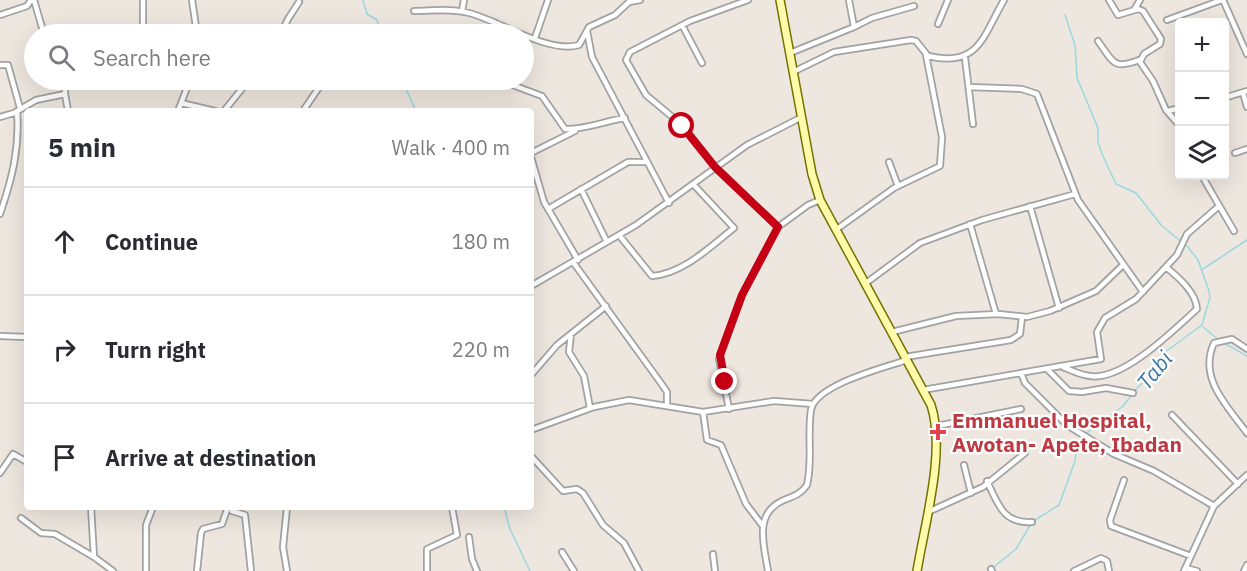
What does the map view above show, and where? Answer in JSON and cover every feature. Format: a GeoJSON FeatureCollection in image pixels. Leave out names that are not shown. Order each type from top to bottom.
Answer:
{"type":"FeatureCollection","features":[{"type":"Feature","properties":{"kind":"main road"},"geometry":{"type":"LineString","coordinates":[[780,0],[812,174],[820,200],[931,405],[937,426],[936,455],[917,571]]}},
{"type":"Feature","properties":{"kind":"street"},"geometry":{"type":"LineString","coordinates":[[0,15],[27,6],[32,0]]}},
{"type":"Feature","properties":{"kind":"street"},"geometry":{"type":"LineString","coordinates":[[32,0],[39,24]]}},
{"type":"Feature","properties":{"kind":"street"},"geometry":{"type":"LineString","coordinates":[[142,0],[143,24]]}},
{"type":"Feature","properties":{"kind":"street"},"geometry":{"type":"LineString","coordinates":[[192,0],[196,24]]}},
{"type":"Feature","properties":{"kind":"street"},"geometry":{"type":"LineString","coordinates":[[462,11],[464,0]]}},
{"type":"Feature","properties":{"kind":"street"},"geometry":{"type":"LineString","coordinates":[[548,0],[535,38],[560,46],[574,46],[581,43],[593,25],[615,15],[628,1],[640,0]]}},
{"type":"Feature","properties":{"kind":"street"},"geometry":{"type":"LineString","coordinates":[[748,0],[682,25],[630,52],[626,60],[646,95],[682,126],[715,167],[778,227]]}},
{"type":"Feature","properties":{"kind":"street"},"geometry":{"type":"LineString","coordinates":[[849,0],[854,27]]}},
{"type":"Feature","properties":{"kind":"street"},"geometry":{"type":"LineString","coordinates":[[938,24],[948,0]]}},
{"type":"Feature","properties":{"kind":"street"},"geometry":{"type":"LineString","coordinates":[[926,55],[939,59],[965,58],[982,41],[1004,0]]}},
{"type":"Feature","properties":{"kind":"street"},"geometry":{"type":"LineString","coordinates":[[1098,41],[1113,63],[1118,65],[1139,60],[1160,44],[1161,39],[1143,11],[1134,10],[1118,15],[1109,0]]}},
{"type":"Feature","properties":{"kind":"street"},"geometry":{"type":"LineString","coordinates":[[1134,10],[1140,0]]}},
{"type":"Feature","properties":{"kind":"street"},"geometry":{"type":"LineString","coordinates":[[1167,20],[1223,0],[1247,54]]}},
{"type":"Feature","properties":{"kind":"street"},"geometry":{"type":"LineString","coordinates":[[286,24],[299,2]]}},
{"type":"Feature","properties":{"kind":"street"},"geometry":{"type":"LineString","coordinates":[[790,53],[872,18],[914,6]]}},
{"type":"Feature","properties":{"kind":"street"},"geometry":{"type":"LineString","coordinates":[[414,11],[462,11],[499,24]]}},
{"type":"Feature","properties":{"kind":"street"},"geometry":{"type":"LineString","coordinates":[[682,25],[702,63]]}},
{"type":"Feature","properties":{"kind":"street"},"geometry":{"type":"LineString","coordinates":[[587,31],[592,57],[669,203]]}},
{"type":"Feature","properties":{"kind":"street"},"geometry":{"type":"LineString","coordinates":[[793,72],[834,52],[902,41],[916,41],[926,55],[942,137],[942,161],[938,169],[898,186],[837,229]]}},
{"type":"Feature","properties":{"kind":"street"},"geometry":{"type":"LineString","coordinates":[[965,58],[973,124]]}},
{"type":"Feature","properties":{"kind":"street"},"geometry":{"type":"LineString","coordinates":[[1139,60],[1167,111],[1175,121]]}},
{"type":"Feature","properties":{"kind":"street"},"geometry":{"type":"LineString","coordinates":[[0,65],[8,65],[19,110],[17,160],[0,212]]}},
{"type":"Feature","properties":{"kind":"street"},"geometry":{"type":"LineString","coordinates":[[969,87],[1022,89],[1037,94],[1075,194],[1143,292]]}},
{"type":"Feature","properties":{"kind":"street"},"geometry":{"type":"LineString","coordinates":[[65,90],[67,108]]}},
{"type":"Feature","properties":{"kind":"street"},"geometry":{"type":"LineString","coordinates":[[179,108],[186,90]]}},
{"type":"Feature","properties":{"kind":"street"},"geometry":{"type":"LineString","coordinates":[[226,108],[241,90]]}},
{"type":"Feature","properties":{"kind":"street"},"geometry":{"type":"LineString","coordinates":[[305,108],[317,90]]}},
{"type":"Feature","properties":{"kind":"street"},"geometry":{"type":"LineString","coordinates":[[526,90],[542,96],[565,129],[577,130]]}},
{"type":"Feature","properties":{"kind":"street"},"geometry":{"type":"LineString","coordinates":[[1229,97],[1245,92],[1247,107]]}},
{"type":"Feature","properties":{"kind":"street"},"geometry":{"type":"LineString","coordinates":[[0,117],[31,105],[36,100],[65,94]]}},
{"type":"Feature","properties":{"kind":"street"},"geometry":{"type":"LineString","coordinates":[[181,103],[202,108]]}},
{"type":"Feature","properties":{"kind":"street"},"geometry":{"type":"LineString","coordinates":[[1167,111],[1175,109]]}},
{"type":"Feature","properties":{"kind":"street"},"geometry":{"type":"LineString","coordinates":[[534,284],[669,203],[715,167],[766,134],[802,117]]}},
{"type":"Feature","properties":{"kind":"street"},"geometry":{"type":"LineString","coordinates":[[534,152],[577,130],[605,121],[625,118]]}},
{"type":"Feature","properties":{"kind":"street"},"geometry":{"type":"LineString","coordinates":[[1235,153],[1247,149]]}},
{"type":"Feature","properties":{"kind":"street"},"geometry":{"type":"LineString","coordinates":[[548,208],[628,162],[647,162]]}},
{"type":"Feature","properties":{"kind":"street"},"geometry":{"type":"LineString","coordinates":[[889,162],[898,186]]}},
{"type":"Feature","properties":{"kind":"street"},"geometry":{"type":"LineString","coordinates":[[534,167],[548,208],[575,261],[667,392],[667,405]]}},
{"type":"Feature","properties":{"kind":"street"},"geometry":{"type":"LineString","coordinates":[[1204,180],[1234,231]]}},
{"type":"Feature","properties":{"kind":"street"},"geometry":{"type":"LineString","coordinates":[[619,235],[652,276],[683,265],[707,250],[734,228],[693,184]]}},
{"type":"Feature","properties":{"kind":"street"},"geometry":{"type":"LineString","coordinates":[[581,189],[607,242]]}},
{"type":"Feature","properties":{"kind":"street"},"geometry":{"type":"LineString","coordinates":[[866,283],[920,243],[970,224],[1075,194]]}},
{"type":"Feature","properties":{"kind":"street"},"geometry":{"type":"LineString","coordinates":[[729,409],[720,355],[742,295],[778,227],[808,205],[820,200]]}},
{"type":"Feature","properties":{"kind":"street"},"geometry":{"type":"LineString","coordinates":[[1030,206],[1059,308]]}},
{"type":"Feature","properties":{"kind":"street"},"geometry":{"type":"LineString","coordinates":[[923,390],[1101,359],[1098,332],[1101,325],[1143,292],[1180,251],[1187,234],[1219,206]]}},
{"type":"Feature","properties":{"kind":"street"},"geometry":{"type":"LineString","coordinates":[[970,224],[996,314]]}},
{"type":"Feature","properties":{"kind":"street"},"geometry":{"type":"LineString","coordinates":[[892,332],[956,316],[996,314],[1031,317],[1059,308],[1096,291],[1123,265]]}},
{"type":"Feature","properties":{"kind":"street"},"geometry":{"type":"LineString","coordinates":[[1061,366],[1087,376],[1113,373],[1138,358],[1197,309],[1197,304],[1182,281],[1166,267]]}},
{"type":"Feature","properties":{"kind":"street"},"geometry":{"type":"LineString","coordinates":[[534,372],[571,334],[606,306]]}},
{"type":"Feature","properties":{"kind":"street"},"geometry":{"type":"LineString","coordinates":[[534,429],[590,408],[629,400],[704,412],[774,401],[813,404],[846,381],[906,358],[1011,340],[1020,334],[1022,317]]}},
{"type":"Feature","properties":{"kind":"street"},"geometry":{"type":"LineString","coordinates":[[571,334],[569,352],[585,379],[590,408]]}},
{"type":"Feature","properties":{"kind":"street"},"geometry":{"type":"LineString","coordinates":[[0,336],[24,337]]}},
{"type":"Feature","properties":{"kind":"street"},"geometry":{"type":"LineString","coordinates":[[1247,349],[1232,339],[1214,343],[1210,351],[1215,392],[1247,433]]}},
{"type":"Feature","properties":{"kind":"street"},"geometry":{"type":"LineString","coordinates":[[1047,369],[1069,391],[1082,392],[1106,388],[1133,393]]}},
{"type":"Feature","properties":{"kind":"street"},"geometry":{"type":"LineString","coordinates":[[1021,373],[1025,383],[1067,425],[1114,454],[1155,471],[1214,506]]}},
{"type":"Feature","properties":{"kind":"street"},"geometry":{"type":"LineString","coordinates":[[762,525],[774,505],[797,495],[807,485],[813,404]]}},
{"type":"Feature","properties":{"kind":"street"},"geometry":{"type":"LineString","coordinates":[[937,426],[1022,409]]}},
{"type":"Feature","properties":{"kind":"street"},"geometry":{"type":"LineString","coordinates":[[704,412],[707,440],[721,445],[746,504],[762,525],[768,571]]}},
{"type":"Feature","properties":{"kind":"street"},"geometry":{"type":"LineString","coordinates":[[1172,415],[1238,484]]}},
{"type":"Feature","properties":{"kind":"street"},"geometry":{"type":"LineString","coordinates":[[927,512],[971,493],[1025,453]]}},
{"type":"Feature","properties":{"kind":"street"},"geometry":{"type":"LineString","coordinates":[[0,473],[13,454],[24,460]]}},
{"type":"Feature","properties":{"kind":"street"},"geometry":{"type":"LineString","coordinates":[[534,459],[563,490],[577,489],[583,493],[603,525],[624,543],[639,571]]}},
{"type":"Feature","properties":{"kind":"street"},"geometry":{"type":"LineString","coordinates":[[964,465],[971,493]]}},
{"type":"Feature","properties":{"kind":"street"},"geometry":{"type":"LineString","coordinates":[[1197,571],[1185,570],[1214,506],[1247,475]]}},
{"type":"Feature","properties":{"kind":"street"},"geometry":{"type":"LineString","coordinates":[[1124,480],[1110,520],[1111,526],[1191,556]]}},
{"type":"Feature","properties":{"kind":"street"},"geometry":{"type":"LineString","coordinates":[[987,482],[1003,514],[1021,523],[1032,522]]}},
{"type":"Feature","properties":{"kind":"street"},"geometry":{"type":"LineString","coordinates":[[90,510],[94,557]]}},
{"type":"Feature","properties":{"kind":"street"},"geometry":{"type":"LineString","coordinates":[[146,571],[146,525],[152,510]]}},
{"type":"Feature","properties":{"kind":"street"},"geometry":{"type":"LineString","coordinates":[[197,571],[203,529],[222,525],[229,510]]}},
{"type":"Feature","properties":{"kind":"street"},"geometry":{"type":"LineString","coordinates":[[232,510],[245,514],[251,571]]}},
{"type":"Feature","properties":{"kind":"street"},"geometry":{"type":"LineString","coordinates":[[287,510],[283,547],[287,571]]}},
{"type":"Feature","properties":{"kind":"street"},"geometry":{"type":"LineString","coordinates":[[427,571],[427,549],[457,535],[453,510]]}},
{"type":"Feature","properties":{"kind":"street"},"geometry":{"type":"LineString","coordinates":[[21,518],[41,533],[55,534],[94,557],[112,571]]}},
{"type":"Feature","properties":{"kind":"street"},"geometry":{"type":"LineString","coordinates":[[470,537],[472,559],[477,571]]}},
{"type":"Feature","properties":{"kind":"street"},"geometry":{"type":"LineString","coordinates":[[562,552],[574,571]]}},
{"type":"Feature","properties":{"kind":"street"},"geometry":{"type":"LineString","coordinates":[[713,554],[716,571]]}},
{"type":"Feature","properties":{"kind":"street"},"geometry":{"type":"LineString","coordinates":[[1074,571],[1101,558],[1107,561],[1109,571]]}},
{"type":"Feature","properties":{"kind":"street"},"geometry":{"type":"LineString","coordinates":[[1244,571],[1247,565]]}},
{"type":"Feature","properties":{"kind":"waterway"},"geometry":{"type":"LineString","coordinates":[[363,0],[367,14],[377,20],[378,24]]}},
{"type":"Feature","properties":{"kind":"waterway"},"geometry":{"type":"LineString","coordinates":[[1065,15],[1075,45],[1077,78],[1098,128],[1098,142],[1102,154],[1116,184],[1136,193],[1162,226],[1188,247],[1198,260],[1209,291],[1210,297],[1202,325],[1164,353],[1163,363],[1134,391]]}},
{"type":"Feature","properties":{"kind":"waterway"},"geometry":{"type":"LineString","coordinates":[[407,90],[415,108]]}},
{"type":"Feature","properties":{"kind":"waterway","name":"Tabi"},"geometry":{"type":"LineString","coordinates":[[1203,269],[1247,240]]}},
{"type":"Feature","properties":{"kind":"waterway"},"geometry":{"type":"LineString","coordinates":[[1203,327],[1220,341]]}},
{"type":"Feature","properties":{"kind":"waterway"},"geometry":{"type":"LineString","coordinates":[[1224,343],[1247,356]]}},
{"type":"Feature","properties":{"kind":"waterway","name":"Tabi"},"geometry":{"type":"LineString","coordinates":[[989,571],[1016,549],[1032,522],[1059,505],[1075,461],[1077,444],[1088,432],[1122,407],[1132,395]]}},
{"type":"Feature","properties":{"kind":"waterway"},"geometry":{"type":"LineString","coordinates":[[505,510],[510,529],[530,571]]}},
{"type":"Feature","properties":{"kind":"place","name":"Emmanuel Hospital, Awotan- Apete, Ibadan"},"geometry":{"type":"Point","coordinates":[938,432]}},
{"type":"Feature","properties":{"kind":"route"},"geometry":{"type":"LineString","coordinates":[[682,126],[737,191],[778,227],[742,295],[720,355],[725,382]]}}]}
